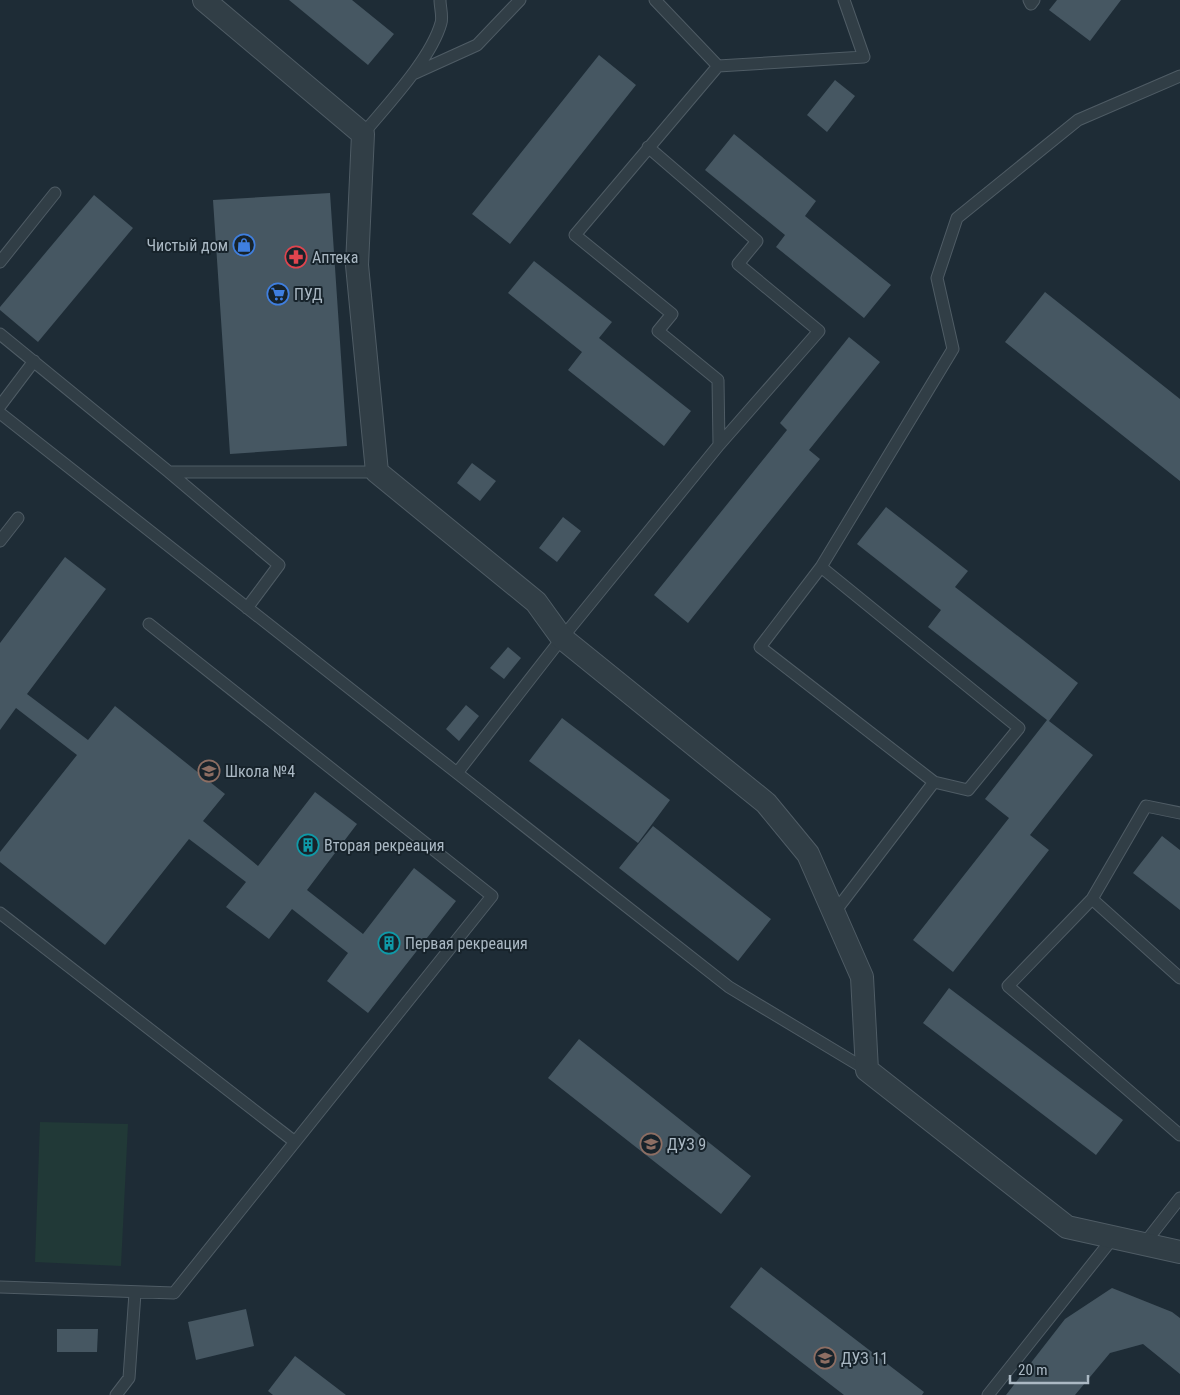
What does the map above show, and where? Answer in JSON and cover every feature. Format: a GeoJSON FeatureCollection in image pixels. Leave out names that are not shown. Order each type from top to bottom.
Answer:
{"type":"FeatureCollection","features":[{"type":"Feature","properties":{"kind":"street"},"geometry":{"type":"LineString","coordinates":[[204,0],[363,134],[357,265],[377,472],[536,602],[562,638],[766,803],[808,854],[862,977],[867,1070],[1067,1227],[1180,1252]]}},
{"type":"Feature","properties":{"kind":"lane"},"geometry":{"type":"LineString","coordinates":[[363,134],[413,74],[431,45],[442,22],[440,0]]}},
{"type":"Feature","properties":{"kind":"lane"},"geometry":{"type":"LineString","coordinates":[[413,74],[476,45],[520,0]]}},
{"type":"Feature","properties":{"kind":"lane"},"geometry":{"type":"LineString","coordinates":[[655,0],[718,66]]}},
{"type":"Feature","properties":{"kind":"lane"},"geometry":{"type":"LineString","coordinates":[[719,445],[718,380],[658,332],[672,314],[575,235],[718,66],[864,57],[844,0]]}},
{"type":"Feature","properties":{"kind":"lane"},"geometry":{"type":"LineString","coordinates":[[1029,0],[1031,4],[1034,0]]}},
{"type":"Feature","properties":{"kind":"lane"},"geometry":{"type":"LineString","coordinates":[[821,568],[1019,728],[968,790],[934,782],[760,647],[821,568],[953,349],[937,278],[957,218],[1078,120],[1180,76]]}},
{"type":"Feature","properties":{"kind":"lane"},"geometry":{"type":"LineString","coordinates":[[457,773],[562,638],[719,445],[820,331],[738,264],[757,241],[648,147]]}},
{"type":"Feature","properties":{"kind":"lane"},"geometry":{"type":"LineString","coordinates":[[0,262],[55,193]]}},
{"type":"Feature","properties":{"kind":"lane"},"geometry":{"type":"LineString","coordinates":[[0,334],[279,565],[247,608]]}},
{"type":"Feature","properties":{"kind":"lane"},"geometry":{"type":"LineString","coordinates":[[0,406],[34,361]]}},
{"type":"Feature","properties":{"kind":"lane"},"geometry":{"type":"LineString","coordinates":[[0,413],[729,987],[867,1070]]}},
{"type":"Feature","properties":{"kind":"lane"},"geometry":{"type":"LineString","coordinates":[[169,472],[377,472]]}},
{"type":"Feature","properties":{"kind":"lane"},"geometry":{"type":"LineString","coordinates":[[0,541],[18,518]]}},
{"type":"Feature","properties":{"kind":"lane"},"geometry":{"type":"LineString","coordinates":[[0,1288],[174,1293],[492,896],[149,624]]}},
{"type":"Feature","properties":{"kind":"lane"},"geometry":{"type":"LineString","coordinates":[[834,913],[934,782]]}},
{"type":"Feature","properties":{"kind":"lane"},"geometry":{"type":"LineString","coordinates":[[1180,812],[1146,806],[1092,899],[1008,986],[1180,1135]]}},
{"type":"Feature","properties":{"kind":"lane"},"geometry":{"type":"LineString","coordinates":[[1092,899],[1180,978]]}},
{"type":"Feature","properties":{"kind":"lane"},"geometry":{"type":"LineString","coordinates":[[0,913],[295,1142]]}},
{"type":"Feature","properties":{"kind":"lane"},"geometry":{"type":"LineString","coordinates":[[1144,1244],[1180,1198]]}},
{"type":"Feature","properties":{"kind":"lane"},"geometry":{"type":"LineString","coordinates":[[988,1395],[1113,1238]]}},
{"type":"Feature","properties":{"kind":"lane"},"geometry":{"type":"LineString","coordinates":[[116,1395],[128,1378],[134,1293]]}},
{"type":"Feature","properties":{"kind":"green space"},"geometry":{"type":"Polygon","coordinates":[[[40,1122],[128,1124],[121,1266],[35,1262],[40,1122]]]}},
{"type":"Feature","properties":{"kind":"building"},"geometry":{"type":"Polygon","coordinates":[[[289,0],[352,0],[394,34],[368,65],[289,0]]]}},
{"type":"Feature","properties":{"kind":"building"},"geometry":{"type":"Polygon","coordinates":[[[1057,0],[1121,0],[1090,41],[1049,10],[1057,0]]]}},
{"type":"Feature","properties":{"kind":"building"},"geometry":{"type":"Polygon","coordinates":[[[599,55],[636,85],[510,244],[472,214],[599,55]]]}},
{"type":"Feature","properties":{"kind":"building"},"geometry":{"type":"Polygon","coordinates":[[[835,80],[855,96],[827,132],[807,115],[835,80]]]}},
{"type":"Feature","properties":{"kind":"building"},"geometry":{"type":"Polygon","coordinates":[[[734,134],[816,201],[805,216],[891,285],[864,318],[776,247],[785,235],[705,170],[734,134]]]}},
{"type":"Feature","properties":{"kind":"building","name":"ПУД"},"geometry":{"type":"Polygon","coordinates":[[[330,193],[347,446],[230,454],[213,200],[330,193]]]}},
{"type":"Feature","properties":{"kind":"building"},"geometry":{"type":"Polygon","coordinates":[[[94,195],[133,228],[38,342],[0,310],[0,307],[94,195]]]}},
{"type":"Feature","properties":{"kind":"building"},"geometry":{"type":"Polygon","coordinates":[[[534,261],[612,322],[599,338],[691,411],[664,446],[568,370],[582,352],[508,293],[534,261]]]}},
{"type":"Feature","properties":{"kind":"building"},"geometry":{"type":"Polygon","coordinates":[[[1045,292],[1180,399],[1180,481],[1005,342],[1045,292]]]}},
{"type":"Feature","properties":{"kind":"building"},"geometry":{"type":"Polygon","coordinates":[[[849,337],[880,362],[809,450],[820,459],[688,623],[654,595],[787,430],[780,423],[849,337]]]}},
{"type":"Feature","properties":{"kind":"building"},"geometry":{"type":"Polygon","coordinates":[[[472,463],[496,481],[480,501],[457,483],[472,463]]]}},
{"type":"Feature","properties":{"kind":"building"},"geometry":{"type":"Polygon","coordinates":[[[886,507],[968,571],[955,587],[1078,683],[1049,721],[1093,755],[1030,835],[1049,850],[953,972],[913,940],[1009,818],[985,799],[1047,720],[928,627],[941,610],[857,544],[886,507]]]}},
{"type":"Feature","properties":{"kind":"building"},"geometry":{"type":"Polygon","coordinates":[[[563,517],[581,531],[557,562],[539,548],[563,517]]]}},
{"type":"Feature","properties":{"kind":"building"},"geometry":{"type":"Polygon","coordinates":[[[65,557],[106,589],[27,694],[88,740],[115,706],[225,794],[203,821],[258,866],[315,792],[357,824],[307,890],[363,934],[414,868],[456,901],[368,1013],[327,981],[348,953],[292,909],[269,939],[226,907],[246,882],[189,839],[105,945],[0,862],[0,852],[77,755],[16,708],[0,730],[0,643],[65,557]]]}},
{"type":"Feature","properties":{"kind":"building"},"geometry":{"type":"Polygon","coordinates":[[[508,647],[521,658],[504,679],[490,668],[508,647]]]}},
{"type":"Feature","properties":{"kind":"building"},"geometry":{"type":"Polygon","coordinates":[[[466,705],[479,716],[459,741],[446,729],[466,705]]]}},
{"type":"Feature","properties":{"kind":"building"},"geometry":{"type":"Polygon","coordinates":[[[562,718],[670,800],[638,843],[529,761],[562,718]]]}},
{"type":"Feature","properties":{"kind":"building"},"geometry":{"type":"Polygon","coordinates":[[[653,826],[771,919],[738,961],[619,868],[653,826]]]}},
{"type":"Feature","properties":{"kind":"building"},"geometry":{"type":"Polygon","coordinates":[[[1162,836],[1180,850],[1180,910],[1133,873],[1162,836]]]}},
{"type":"Feature","properties":{"kind":"building"},"geometry":{"type":"Polygon","coordinates":[[[949,988],[1123,1120],[1096,1155],[923,1023],[949,988]]]}},
{"type":"Feature","properties":{"kind":"building"},"geometry":{"type":"Polygon","coordinates":[[[579,1039],[751,1176],[721,1214],[548,1078],[579,1039]]]}},
{"type":"Feature","properties":{"kind":"building"},"geometry":{"type":"Polygon","coordinates":[[[761,1267],[924,1392],[922,1395],[844,1395],[730,1307],[761,1267]]]}},
{"type":"Feature","properties":{"kind":"building"},"geometry":{"type":"Polygon","coordinates":[[[1112,1288],[1172,1312],[1180,1318],[1180,1374],[1143,1344],[1110,1353],[1075,1395],[1006,1395],[1065,1319],[1112,1288]]]}},
{"type":"Feature","properties":{"kind":"building"},"geometry":{"type":"Polygon","coordinates":[[[246,1309],[254,1346],[196,1360],[188,1322],[246,1309]]]}},
{"type":"Feature","properties":{"kind":"building"},"geometry":{"type":"Polygon","coordinates":[[[57,1329],[98,1329],[97,1352],[57,1352],[57,1329]]]}},
{"type":"Feature","properties":{"kind":"building"},"geometry":{"type":"Polygon","coordinates":[[[295,1356],[346,1395],[273,1395],[268,1391],[295,1356]]]}},
{"type":"Feature","properties":{"kind":"place","name":"Чистый дом"},"geometry":{"type":"Point","coordinates":[244,245]}},
{"type":"Feature","properties":{"kind":"place","name":"Аптека"},"geometry":{"type":"Point","coordinates":[296,257]}},
{"type":"Feature","properties":{"kind":"place","name":"ПУД"},"geometry":{"type":"Point","coordinates":[278,294]}},
{"type":"Feature","properties":{"kind":"place","name":"Школа №4"},"geometry":{"type":"Point","coordinates":[209,771]}},
{"type":"Feature","properties":{"kind":"place","name":"Вторая рекреация"},"geometry":{"type":"Point","coordinates":[308,845]}},
{"type":"Feature","properties":{"kind":"place","name":"Первая рекреация"},"geometry":{"type":"Point","coordinates":[389,943]}},
{"type":"Feature","properties":{"kind":"place","name":"ДУЗ 9"},"geometry":{"type":"Point","coordinates":[651,1144]}},
{"type":"Feature","properties":{"kind":"place","name":"ДУЗ 11"},"geometry":{"type":"Point","coordinates":[825,1358]}}]}
